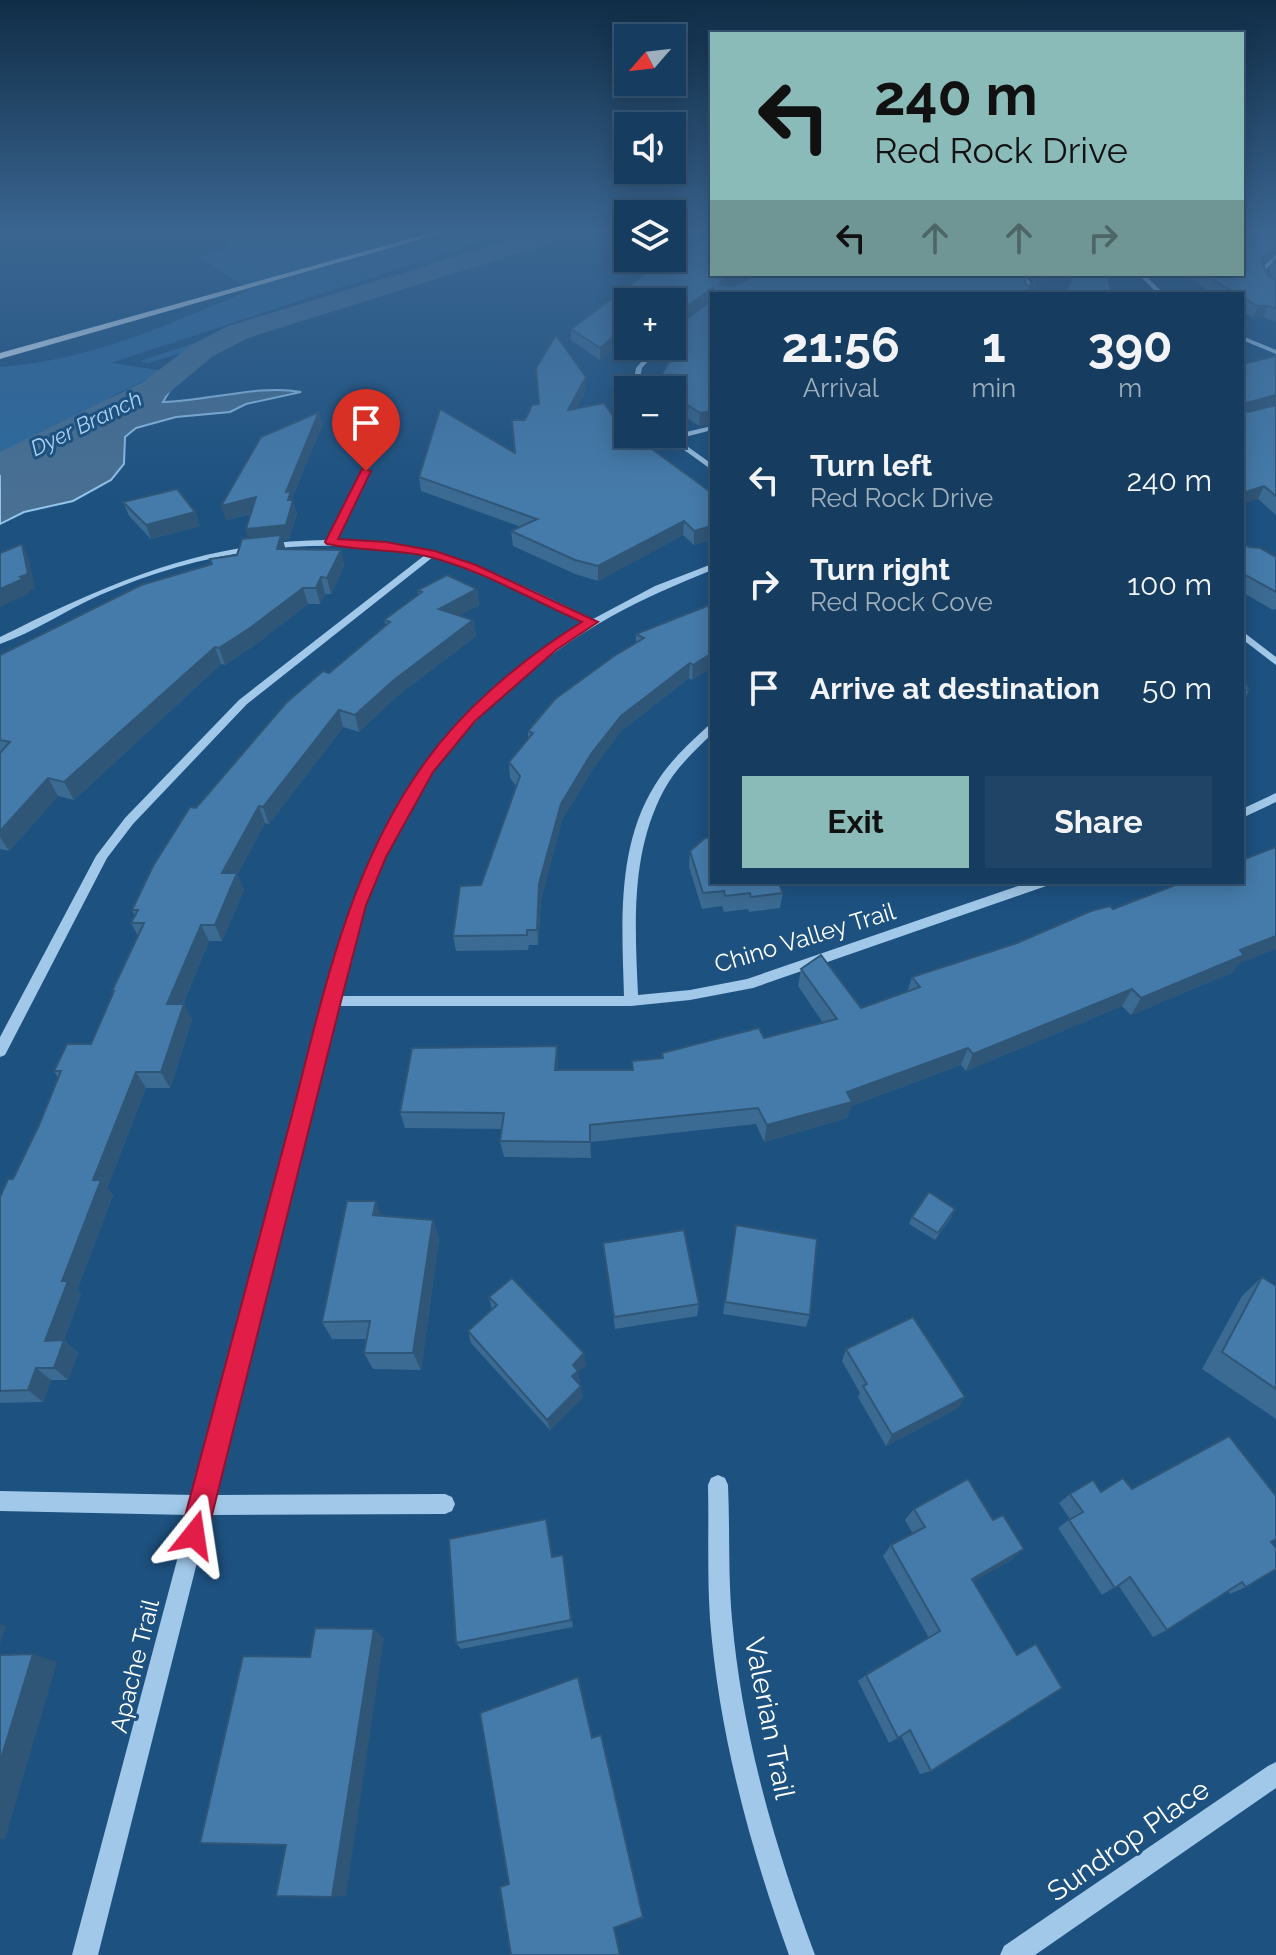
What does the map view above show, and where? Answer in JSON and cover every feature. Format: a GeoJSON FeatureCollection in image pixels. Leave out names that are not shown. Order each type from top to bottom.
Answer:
{"type":"FeatureCollection","features":[{"type":"Feature","properties":{"kind":"main road"},"geometry":{"type":"LineString","coordinates":[[54,329],[86,320]]}},
{"type":"Feature","properties":{"kind":"main road"},"geometry":{"type":"LineString","coordinates":[[0,356],[127,320]]}},
{"type":"Feature","properties":{"kind":"street"},"geometry":{"type":"LineString","coordinates":[[1244,339],[1276,352]]}},
{"type":"Feature","properties":{"kind":"street"},"geometry":{"type":"LineString","coordinates":[[686,433],[710,428]]}},
{"type":"Feature","properties":{"kind":"street"},"geometry":{"type":"LineString","coordinates":[[684,448],[710,467]]}},
{"type":"Feature","properties":{"kind":"street"},"geometry":{"type":"LineString","coordinates":[[331,542],[366,471]]}},
{"type":"Feature","properties":{"kind":"street"},"geometry":{"type":"LineString","coordinates":[[0,641],[107,589],[185,562],[267,546],[331,542],[386,546],[431,554],[472,568],[591,622]]}},
{"type":"Feature","properties":{"kind":"street"},"geometry":{"type":"LineString","coordinates":[[0,1051],[102,856],[129,821],[243,702],[431,554]]}},
{"type":"Feature","properties":{"kind":"street","name":"Apache Trail"},"geometry":{"type":"LineString","coordinates":[[85,1955],[332,1001],[358,905],[377,857],[427,770],[470,718],[512,679],[551,647],[622,604],[710,568]]}},
{"type":"Feature","properties":{"kind":"street"},"geometry":{"type":"LineString","coordinates":[[1244,636],[1276,662]]}},
{"type":"Feature","properties":{"kind":"street"},"geometry":{"type":"LineString","coordinates":[[631,1001],[629,916],[634,852],[646,809],[666,773],[710,730]]}},
{"type":"Feature","properties":{"kind":"street"},"geometry":{"type":"LineString","coordinates":[[1244,813],[1276,797]]}},
{"type":"Feature","properties":{"kind":"street","name":"Chino Valley Trail"},"geometry":{"type":"LineString","coordinates":[[332,1001],[631,1001],[690,995],[748,984],[1038,884]]}},
{"type":"Feature","properties":{"kind":"street","name":"Valerian Trail"},"geometry":{"type":"LineString","coordinates":[[718,1485],[723,1636],[742,1743],[778,1893],[802,1955]]}},
{"type":"Feature","properties":{"kind":"street"},"geometry":{"type":"LineString","coordinates":[[0,1501],[201,1505],[445,1504]]}},
{"type":"Feature","properties":{"kind":"street","name":"Sundrop Place"},"geometry":{"type":"LineString","coordinates":[[1013,1955],[1276,1774]]}},
{"type":"Feature","properties":{"kind":"shaded area"},"geometry":{"type":"Polygon","coordinates":[[[178,320],[241,320],[111,363],[165,371],[116,394],[0,465],[0,367],[65,357],[178,320]]]}},
{"type":"Feature","properties":{"kind":"shaded area"},"geometry":{"type":"Polygon","coordinates":[[[263,320],[292,320],[148,363],[140,361],[263,320]]]}},
{"type":"Feature","properties":{"kind":"water"},"geometry":{"type":"Polygon","coordinates":[[[203,350],[196,360],[182,370],[163,402],[251,391],[301,392],[246,404],[230,412],[176,417],[136,428],[125,437],[124,464],[111,480],[73,501],[24,512],[0,524],[0,462],[68,431],[155,380],[189,355],[203,350]]]}},
{"type":"Feature","properties":{"kind":"building"},"geometry":{"type":"Polygon","coordinates":[[[583,320],[614,320],[614,336],[600,348],[571,329],[583,320]]]}},
{"type":"Feature","properties":{"kind":"building"},"geometry":{"type":"Polygon","coordinates":[[[686,320],[710,320],[710,411],[700,413],[686,404],[686,376],[661,376],[670,360],[686,360],[686,320]]]}},
{"type":"Feature","properties":{"kind":"building"},"geometry":{"type":"Polygon","coordinates":[[[556,335],[586,377],[568,410],[604,403],[614,417],[614,448],[650,448],[710,492],[710,527],[694,531],[684,521],[598,566],[575,560],[511,531],[537,519],[419,477],[440,409],[515,453],[512,420],[525,420],[532,405],[539,404],[536,368],[556,335]]]}},
{"type":"Feature","properties":{"kind":"building"},"geometry":{"type":"Polygon","coordinates":[[[1276,356],[1276,395],[1246,403],[1244,409],[1244,364],[1276,356]]]}},
{"type":"Feature","properties":{"kind":"building"},"geometry":{"type":"Polygon","coordinates":[[[1276,405],[1276,496],[1264,486],[1244,492],[1244,409],[1248,412],[1276,405]]]}},
{"type":"Feature","properties":{"kind":"building"},"geometry":{"type":"Polygon","coordinates":[[[319,412],[286,492],[291,491],[288,500],[293,500],[286,525],[246,529],[256,497],[221,506],[261,437],[319,412]]]}},
{"type":"Feature","properties":{"kind":"building"},"geometry":{"type":"Polygon","coordinates":[[[177,489],[195,512],[146,525],[123,502],[177,489]]]}},
{"type":"Feature","properties":{"kind":"building"},"geometry":{"type":"Polygon","coordinates":[[[281,535],[277,549],[341,550],[327,578],[321,577],[316,588],[303,588],[250,628],[219,648],[215,647],[64,782],[48,778],[0,831],[0,753],[10,742],[0,740],[0,655],[141,585],[212,564],[210,559],[237,555],[242,539],[281,535]]]}},
{"type":"Feature","properties":{"kind":"building"},"geometry":{"type":"Polygon","coordinates":[[[22,544],[28,574],[0,589],[0,553],[22,544]]]}},
{"type":"Feature","properties":{"kind":"building"},"geometry":{"type":"Polygon","coordinates":[[[1244,544],[1276,557],[1276,592],[1244,574],[1244,544]]]}},
{"type":"Feature","properties":{"kind":"building"},"geometry":{"type":"Polygon","coordinates":[[[447,575],[477,589],[439,609],[473,620],[394,680],[355,715],[339,710],[263,807],[259,806],[222,873],[237,873],[215,925],[201,925],[167,1004],[184,1004],[161,1072],[136,1072],[93,1180],[101,1180],[62,1281],[68,1281],[45,1341],[64,1340],[54,1368],[36,1368],[28,1390],[0,1391],[0,1197],[8,1179],[13,1179],[39,1125],[61,1071],[54,1071],[67,1044],[91,1044],[144,923],[131,923],[138,910],[132,910],[153,866],[190,807],[196,808],[286,703],[323,671],[329,673],[390,622],[384,620],[422,592],[418,590],[447,575]]]}},
{"type":"Feature","properties":{"kind":"building"},"geometry":{"type":"Polygon","coordinates":[[[710,605],[710,654],[693,665],[690,663],[621,716],[591,754],[561,804],[539,884],[537,930],[527,930],[527,935],[453,936],[460,886],[481,885],[520,776],[509,762],[533,733],[528,731],[555,699],[644,638],[636,634],[710,605]]]}},
{"type":"Feature","properties":{"kind":"building"},"geometry":{"type":"Polygon","coordinates":[[[710,837],[710,884],[779,884],[783,893],[751,897],[750,893],[725,896],[724,891],[703,893],[690,851],[710,837]]]}},
{"type":"Feature","properties":{"kind":"building"},"geometry":{"type":"Polygon","coordinates":[[[1276,847],[1276,936],[1240,950],[1244,955],[1141,998],[1132,989],[973,1054],[968,1048],[847,1092],[852,1102],[767,1125],[758,1108],[590,1125],[590,1142],[500,1141],[504,1113],[400,1112],[412,1048],[557,1046],[555,1070],[633,1070],[632,1061],[663,1058],[662,1053],[759,1028],[764,1038],[837,1019],[801,969],[821,955],[861,1008],[920,987],[912,977],[1017,943],[1091,911],[1110,906],[1113,909],[1178,884],[1244,884],[1244,859],[1276,847]]]}},
{"type":"Feature","properties":{"kind":"building"},"geometry":{"type":"Polygon","coordinates":[[[929,1192],[955,1209],[938,1233],[912,1217],[929,1192]]]}},
{"type":"Feature","properties":{"kind":"building"},"geometry":{"type":"Polygon","coordinates":[[[347,1201],[376,1201],[373,1215],[433,1220],[413,1353],[364,1353],[370,1321],[322,1322],[347,1201]]]}},
{"type":"Feature","properties":{"kind":"building"},"geometry":{"type":"Polygon","coordinates":[[[736,1225],[817,1239],[810,1315],[725,1302],[736,1225]]]}},
{"type":"Feature","properties":{"kind":"building"},"geometry":{"type":"Polygon","coordinates":[[[684,1230],[699,1304],[614,1317],[603,1243],[684,1230]]]}},
{"type":"Feature","properties":{"kind":"building"},"geometry":{"type":"Polygon","coordinates":[[[1262,1277],[1276,1286],[1276,1389],[1222,1352],[1262,1277]]]}},
{"type":"Feature","properties":{"kind":"building"},"geometry":{"type":"Polygon","coordinates":[[[512,1278],[584,1353],[573,1365],[578,1371],[572,1376],[581,1386],[547,1420],[468,1331],[497,1305],[489,1297],[512,1278]]]}},
{"type":"Feature","properties":{"kind":"building"},"geometry":{"type":"Polygon","coordinates":[[[913,1317],[965,1397],[892,1435],[863,1386],[867,1384],[846,1349],[913,1317]]]}},
{"type":"Feature","properties":{"kind":"building"},"geometry":{"type":"Polygon","coordinates":[[[1229,1436],[1276,1496],[1276,1539],[1271,1542],[1276,1548],[1276,1569],[1246,1587],[1242,1582],[1167,1630],[1130,1577],[1115,1588],[1069,1520],[1083,1512],[1070,1494],[1093,1480],[1101,1492],[1123,1478],[1132,1489],[1229,1436]]]}},
{"type":"Feature","properties":{"kind":"building"},"geometry":{"type":"Polygon","coordinates":[[[968,1479],[993,1520],[1003,1515],[1024,1549],[972,1579],[1017,1655],[1036,1644],[1062,1688],[931,1771],[910,1730],[898,1738],[866,1675],[940,1631],[891,1545],[925,1527],[914,1509],[968,1479]]]}},
{"type":"Feature","properties":{"kind":"building"},"geometry":{"type":"Polygon","coordinates":[[[546,1519],[552,1557],[563,1555],[571,1620],[456,1643],[449,1539],[546,1519]]]}},
{"type":"Feature","properties":{"kind":"building"},"geometry":{"type":"Polygon","coordinates":[[[315,1628],[374,1629],[332,1897],[276,1896],[286,1845],[200,1843],[243,1656],[310,1657],[315,1628]]]}},
{"type":"Feature","properties":{"kind":"building"},"geometry":{"type":"Polygon","coordinates":[[[33,1654],[0,1762],[0,1655],[33,1654]]]}},
{"type":"Feature","properties":{"kind":"building"},"geometry":{"type":"Polygon","coordinates":[[[578,1677],[592,1738],[601,1735],[643,1917],[614,1928],[620,1955],[511,1955],[500,1887],[509,1884],[480,1713],[578,1677]]]}},
{"type":"Feature","properties":{"kind":"waterway","name":"Dyer Branch"},"geometry":{"type":"LineString","coordinates":[[0,465],[154,389],[203,350],[238,332],[276,320]]}},
{"type":"Feature","properties":{"kind":"route"},"geometry":{"type":"LineString","coordinates":[[194,1535],[332,1001],[358,905],[377,857],[427,770],[470,718],[551,647],[591,622],[472,568],[431,554],[386,546],[331,542],[366,471]]}}]}
